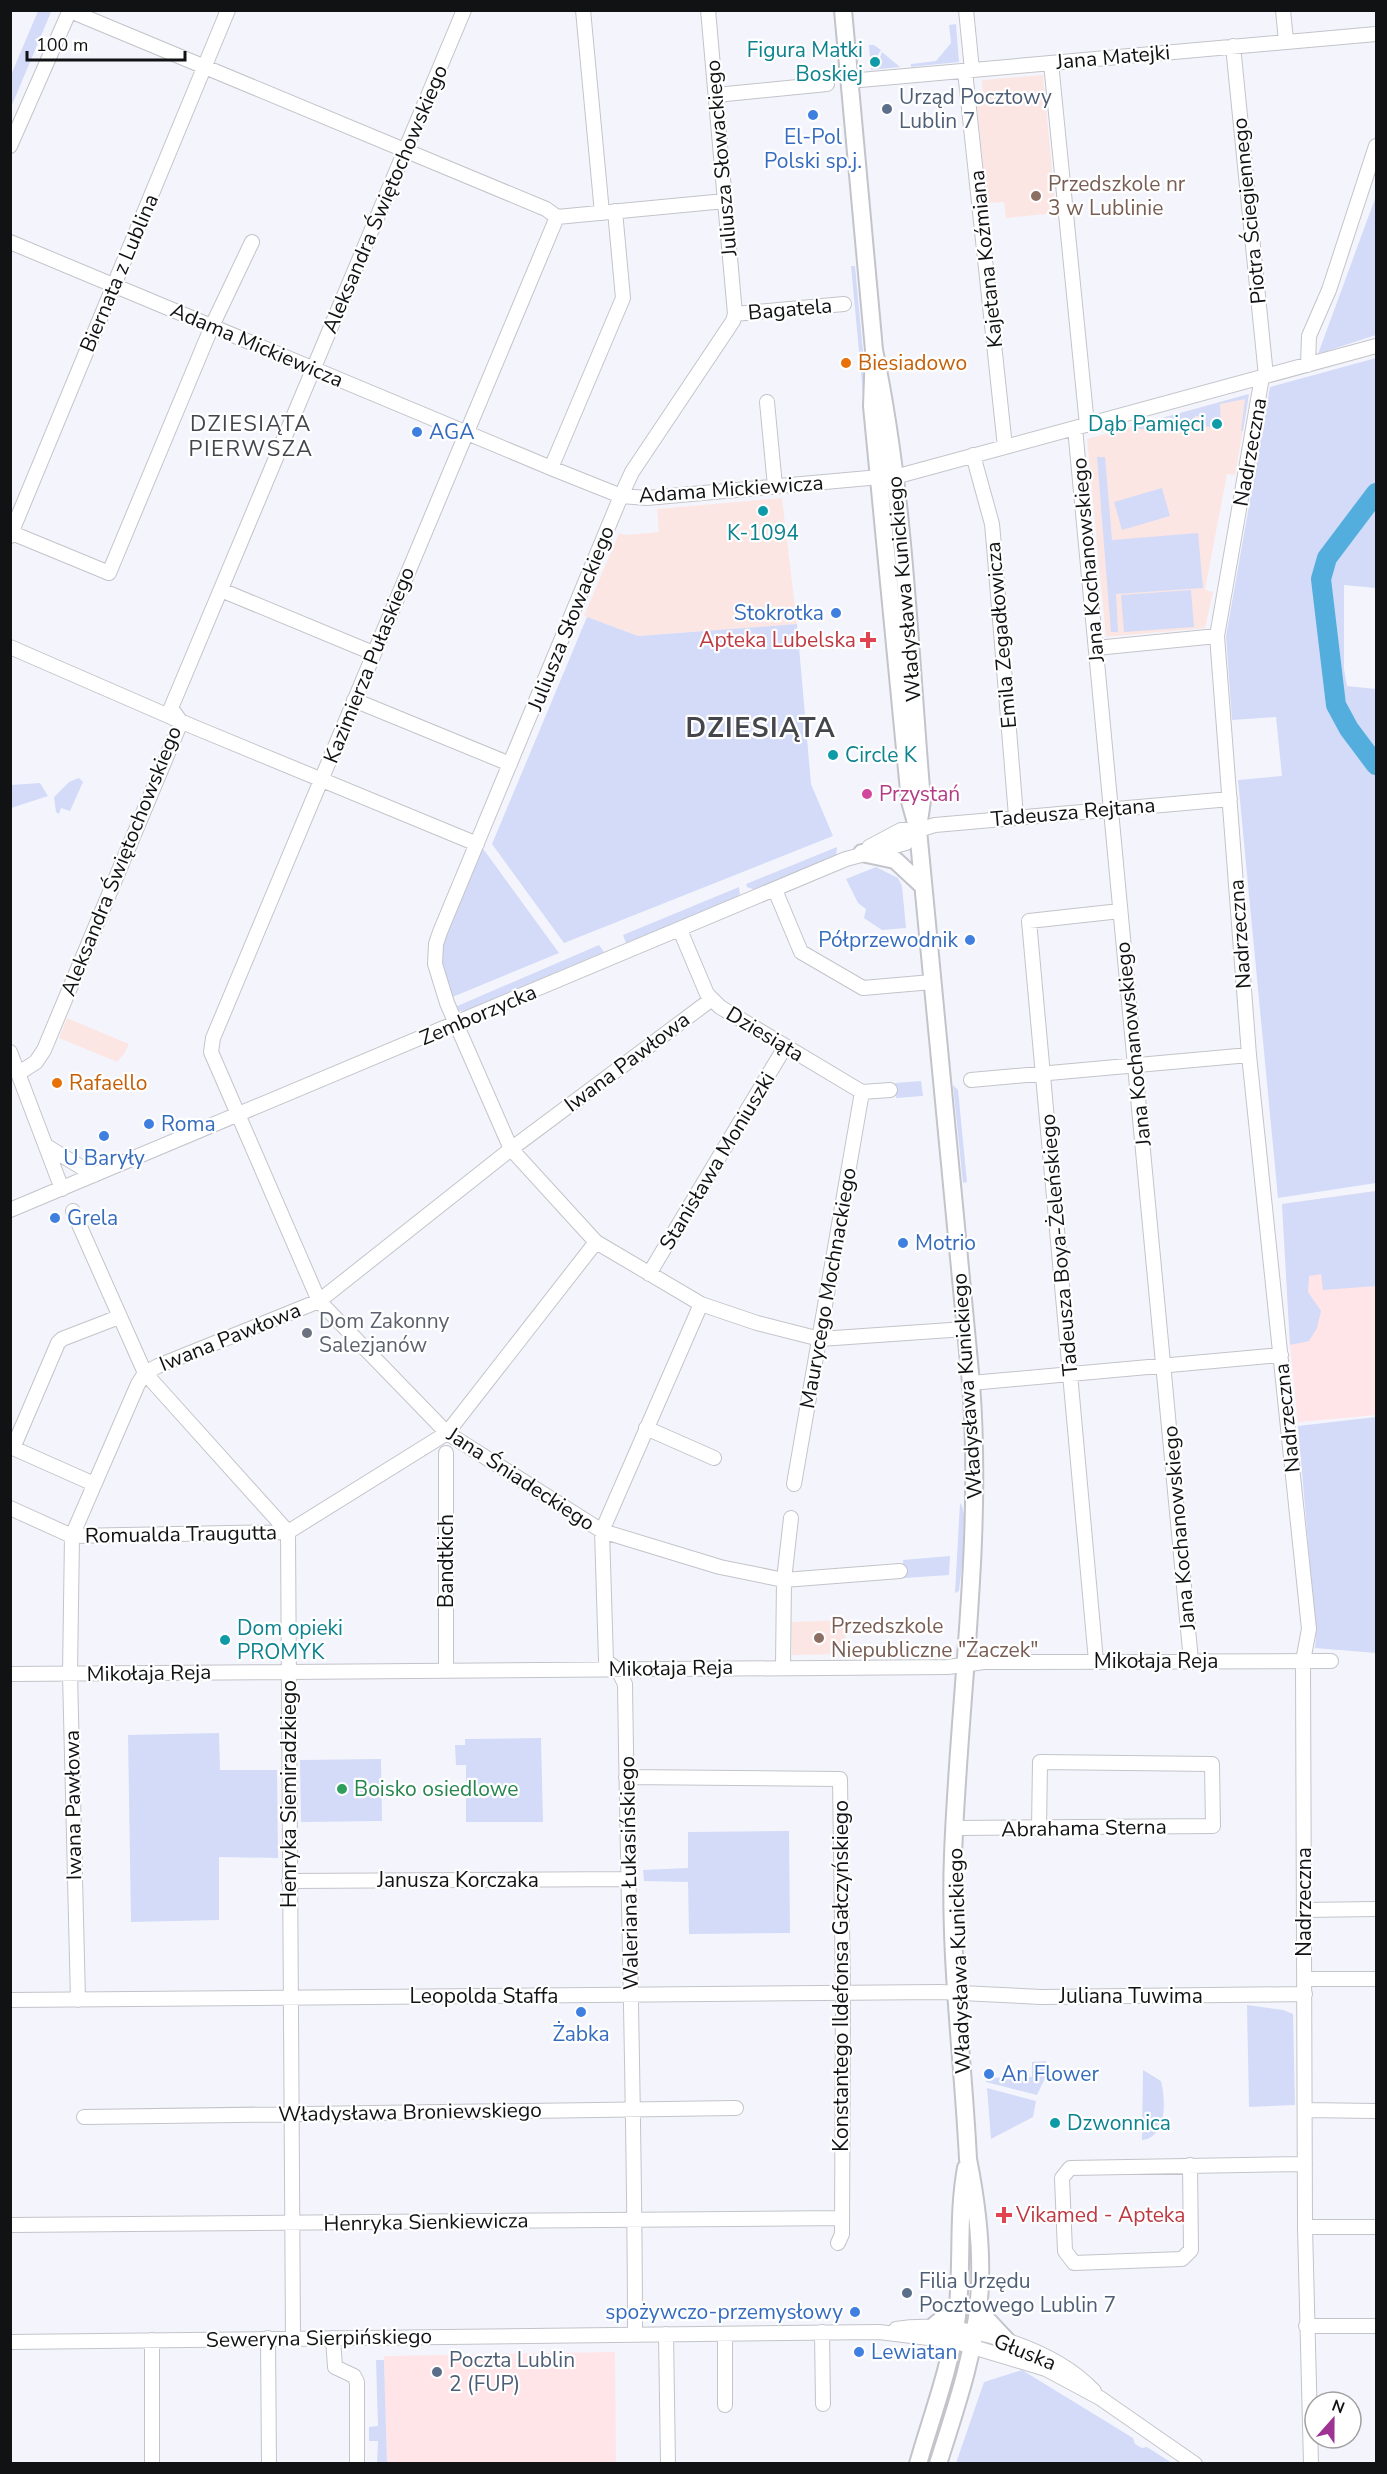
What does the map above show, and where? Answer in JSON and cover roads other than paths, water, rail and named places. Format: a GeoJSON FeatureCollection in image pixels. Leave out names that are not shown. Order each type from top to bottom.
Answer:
{"type":"FeatureCollection","features":[{"type":"Feature","properties":{"kind":"main road","name":"Władysława Kunickiego"},"geometry":{"type":"LineString","coordinates":[[843,10],[874,350],[872,406],[886,477],[922,800],[918,830],[971,1383],[975,1522],[955,1828],[953,1898],[968,2159],[976,2197],[980,2267],[978,2310],[973,2340],[938,2463]]}},
{"type":"Feature","properties":{"kind":"main road"},"geometry":{"type":"LineString","coordinates":[[862,853],[895,860],[923,886]]}},
{"type":"Feature","properties":{"kind":"main road","name":"Władysława Kunickiego"},"geometry":{"type":"LineString","coordinates":[[918,2463],[954,2335],[958,2305],[962,2193],[968,2159]]}},
{"type":"Feature","properties":{"kind":"main road"},"geometry":{"type":"LineString","coordinates":[[934,2326],[958,2305]]}},
{"type":"Feature","properties":{"kind":"main road"},"geometry":{"type":"LineString","coordinates":[[978,2310],[1007,2341]]}},
{"type":"Feature","properties":{"kind":"street","name":"Biernata z Lublina"},"geometry":{"type":"LineString","coordinates":[[11,534],[228,10]]}},
{"type":"Feature","properties":{"kind":"street","name":"Aleksandra Świętochowskiego"},"geometry":{"type":"LineString","coordinates":[[19,1073],[36,1062],[45,1050],[181,722],[171,708],[464,10]]}},
{"type":"Feature","properties":{"kind":"street"},"geometry":{"type":"LineString","coordinates":[[551,468],[623,298],[608,212],[583,10]]}},
{"type":"Feature","properties":{"kind":"street","name":"Juliusza Słowackiego"},"geometry":{"type":"LineString","coordinates":[[708,10],[735,314],[733,321],[632,472],[436,944],[435,964],[455,1024],[511,1149],[596,1242],[701,1304],[757,1323],[820,1339],[965,1329]]}},
{"type":"Feature","properties":{"kind":"street","name":"Kajetana Koźmiana"},"geometry":{"type":"LineString","coordinates":[[966,10],[968,98],[1005,447]]}},
{"type":"Feature","properties":{"kind":"street"},"geometry":{"type":"LineString","coordinates":[[1283,10],[1286,41]]}},
{"type":"Feature","properties":{"kind":"street"},"geometry":{"type":"LineString","coordinates":[[10,146],[69,11],[546,209],[557,217],[725,201]]}},
{"type":"Feature","properties":{"kind":"street","name":"Jana Matejki"},"geometry":{"type":"LineString","coordinates":[[849,81],[1377,34]]}},
{"type":"Feature","properties":{"kind":"street","name":"Piotra Ściegiennego"},"geometry":{"type":"LineString","coordinates":[[1233,46],[1264,377]]}},
{"type":"Feature","properties":{"kind":"street","name":"Jana Kochanowskiego"},"geometry":{"type":"LineString","coordinates":[[1051,63],[1081,426],[1096,648],[1191,1661]]}},
{"type":"Feature","properties":{"kind":"street"},"geometry":{"type":"LineString","coordinates":[[716,95],[827,84]]}},
{"type":"Feature","properties":{"kind":"street"},"geometry":{"type":"LineString","coordinates":[[1308,365],[1309,336],[1329,290],[1377,146]]}},
{"type":"Feature","properties":{"kind":"street","name":"Kazimierza Pułaskiego"},"geometry":{"type":"LineString","coordinates":[[237,1115],[211,1052],[211,1042],[557,217]]}},
{"type":"Feature","properties":{"kind":"street","name":"Adama Mickiewicza"},"geometry":{"type":"LineString","coordinates":[[10,242],[621,496],[648,498],[886,477],[1377,346]]}},
{"type":"Feature","properties":{"kind":"street"},"geometry":{"type":"LineString","coordinates":[[11,534],[109,573],[212,326],[252,242]]}},
{"type":"Feature","properties":{"kind":"street","name":"Bagatela"},"geometry":{"type":"LineString","coordinates":[[735,314],[844,304]]}},
{"type":"Feature","properties":{"kind":"street","name":"Nadrzeczna"},"geometry":{"type":"LineString","coordinates":[[1264,377],[1217,636],[1249,1055],[1309,1629],[1303,1662],[1305,2227],[1311,2463]]}},
{"type":"Feature","properties":{"kind":"street"},"geometry":{"type":"LineString","coordinates":[[767,402],[775,486]]}},
{"type":"Feature","properties":{"kind":"street","name":"Emila Zegadłowicza"},"geometry":{"type":"LineString","coordinates":[[974,455],[992,524],[1016,816]]}},
{"type":"Feature","properties":{"kind":"street"},"geometry":{"type":"LineString","coordinates":[[221,590],[373,653]]}},
{"type":"Feature","properties":{"kind":"street"},"geometry":{"type":"LineString","coordinates":[[1096,648],[1217,636]]}},
{"type":"Feature","properties":{"kind":"street"},"geometry":{"type":"LineString","coordinates":[[10,647],[181,722],[477,844]]}},
{"type":"Feature","properties":{"kind":"street"},"geometry":{"type":"LineString","coordinates":[[354,700],[510,764]]}},
{"type":"Feature","properties":{"kind":"street","name":"Tadeusza Rejtana"},"geometry":{"type":"LineString","coordinates":[[918,830],[935,825],[1016,816],[1230,799]]}},
{"type":"Feature","properties":{"kind":"street","name":"Zemborzycka"},"geometry":{"type":"LineString","coordinates":[[10,1210],[862,853],[906,843],[918,830]]}},
{"type":"Feature","properties":{"kind":"street"},"geometry":{"type":"LineString","coordinates":[[775,890],[801,952],[863,988],[932,982]]}},
{"type":"Feature","properties":{"kind":"street","name":"Tadeusza Boya-Żeleńskiego"},"geometry":{"type":"LineString","coordinates":[[1096,1661],[1045,1073],[1029,921],[1120,911]]}},
{"type":"Feature","properties":{"kind":"street","name":"Dziesiąta"},"geometry":{"type":"LineString","coordinates":[[680,930],[712,999],[785,1047],[862,1092]]}},
{"type":"Feature","properties":{"kind":"street","name":"Iwana Pawłowa"},"geometry":{"type":"LineString","coordinates":[[78,2000],[70,1674],[72,1536],[145,1373],[319,1300],[511,1149],[712,999]]}},
{"type":"Feature","properties":{"kind":"street","name":"Stanisława Moniuszki"},"geometry":{"type":"LineString","coordinates":[[649,1274],[785,1047]]}},
{"type":"Feature","properties":{"kind":"street"},"geometry":{"type":"LineString","coordinates":[[10,1052],[48,1147],[62,1189]]}},
{"type":"Feature","properties":{"kind":"street"},"geometry":{"type":"LineString","coordinates":[[971,1080],[1249,1055]]}},
{"type":"Feature","properties":{"kind":"street"},"geometry":{"type":"LineString","coordinates":[[862,1092],[890,1090]]}},
{"type":"Feature","properties":{"kind":"street","name":"Maurycego Mochnackiego"},"geometry":{"type":"LineString","coordinates":[[794,1484],[862,1092]]}},
{"type":"Feature","properties":{"kind":"street","name":"Jana Śniadeckiego"},"geometry":{"type":"LineString","coordinates":[[237,1115],[319,1300],[447,1433],[602,1531],[720,1567],[784,1580],[900,1571]]}},
{"type":"Feature","properties":{"kind":"street"},"geometry":{"type":"LineString","coordinates":[[48,1147],[94,1175]]}},
{"type":"Feature","properties":{"kind":"street"},"geometry":{"type":"LineString","coordinates":[[72,1211],[145,1373],[288,1532]]}},
{"type":"Feature","properties":{"kind":"street","name":"Romualda Traugutta"},"geometry":{"type":"LineString","coordinates":[[10,1508],[72,1536],[288,1532],[447,1433],[596,1242]]}},
{"type":"Feature","properties":{"kind":"street","name":"Waleriana Łukasińskiego"},"geometry":{"type":"LineString","coordinates":[[635,2335],[625,1684],[618,1670],[606,1661],[602,1531],[701,1304]]}},
{"type":"Feature","properties":{"kind":"street"},"geometry":{"type":"LineString","coordinates":[[94,1484],[13,1448],[58,1343],[62,1339],[119,1317]]}},
{"type":"Feature","properties":{"kind":"street"},"geometry":{"type":"LineString","coordinates":[[971,1383],[1281,1355]]}},
{"type":"Feature","properties":{"kind":"street"},"geometry":{"type":"LineString","coordinates":[[646,1428],[714,1458]]}},
{"type":"Feature","properties":{"kind":"street","name":"Bandtkich"},"geometry":{"type":"LineString","coordinates":[[446,1453],[446,1669]]}},
{"type":"Feature","properties":{"kind":"street"},"geometry":{"type":"LineString","coordinates":[[783,1666],[784,1580],[791,1518]]}},
{"type":"Feature","properties":{"kind":"street","name":"Henryka Siemiradzkiego"},"geometry":{"type":"LineString","coordinates":[[288,1532],[293,2338]]}},
{"type":"Feature","properties":{"kind":"street","name":"Mikołaja Reja"},"geometry":{"type":"LineString","coordinates":[[10,1674],[289,1670],[618,1670],[783,1666],[965,1666],[984,1662],[1303,1662],[1331,1660]]}},
{"type":"Feature","properties":{"kind":"street","name":"Abrahama Sterna"},"geometry":{"type":"LineString","coordinates":[[955,1828],[1039,1829],[1213,1826],[1212,1764],[1040,1762],[1039,1829]]}},
{"type":"Feature","properties":{"kind":"street","name":"Konstantego Ildefonsa Gałczyńskiego"},"geometry":{"type":"LineString","coordinates":[[626,1777],[840,1779],[843,1994],[842,2218],[838,2243]]}},
{"type":"Feature","properties":{"kind":"street","name":"Janusza Korczaka"},"geometry":{"type":"LineString","coordinates":[[289,1881],[627,1879]]}},
{"type":"Feature","properties":{"kind":"street"},"geometry":{"type":"LineString","coordinates":[[1304,1910],[1377,1909]]}},
{"type":"Feature","properties":{"kind":"street"},"geometry":{"type":"LineString","coordinates":[[1305,1979],[1377,1979]]}},
{"type":"Feature","properties":{"kind":"street","name":"Leopolda Staffa"},"geometry":{"type":"LineString","coordinates":[[10,2000],[957,1993]]}},
{"type":"Feature","properties":{"kind":"street","name":"Juliana Tuwima"},"geometry":{"type":"LineString","coordinates":[[957,1993],[1041,1996],[1305,1994]]}},
{"type":"Feature","properties":{"kind":"street","name":"Władysława Broniewskiego"},"geometry":{"type":"LineString","coordinates":[[84,2116],[736,2108]]}},
{"type":"Feature","properties":{"kind":"street"},"geometry":{"type":"LineString","coordinates":[[1306,2110],[1377,2111]]}},
{"type":"Feature","properties":{"kind":"street"},"geometry":{"type":"LineString","coordinates":[[1190,2165],[1191,2250],[1182,2259],[1074,2263],[1065,2251],[1062,2178],[1070,2168],[1190,2165],[1305,2164]]}},
{"type":"Feature","properties":{"kind":"street","name":"Henryka Sienkiewicza"},"geometry":{"type":"LineString","coordinates":[[10,2225],[842,2218]]}},
{"type":"Feature","properties":{"kind":"street"},"geometry":{"type":"LineString","coordinates":[[1305,2227],[1377,2227]]}},
{"type":"Feature","properties":{"kind":"street","name":"Seweryna Sierpińskiego"},"geometry":{"type":"LineString","coordinates":[[879,2332],[934,2326],[954,2335]]}},
{"type":"Feature","properties":{"kind":"street"},"geometry":{"type":"LineString","coordinates":[[1306,2326],[1377,2326]]}},
{"type":"Feature","properties":{"kind":"street"},"geometry":{"type":"LineString","coordinates":[[822,2332],[823,2404]]}},
{"type":"Feature","properties":{"kind":"street","name":"Seweryna Sierpińskiego"},"geometry":{"type":"LineString","coordinates":[[10,2342],[822,2332],[954,2335]]}},
{"type":"Feature","properties":{"kind":"street"},"geometry":{"type":"LineString","coordinates":[[666,2334],[668,2463]]}},
{"type":"Feature","properties":{"kind":"street"},"geometry":{"type":"LineString","coordinates":[[725,2334],[725,2405]]}},
{"type":"Feature","properties":{"kind":"street"},"geometry":{"type":"LineString","coordinates":[[954,2335],[973,2340]]}},
{"type":"Feature","properties":{"kind":"street"},"geometry":{"type":"LineString","coordinates":[[268,2338],[269,2463]]}},
{"type":"Feature","properties":{"kind":"street"},"geometry":{"type":"LineString","coordinates":[[333,2338],[335,2367],[356,2379],[357,2463]]}},
{"type":"Feature","properties":{"kind":"street"},"geometry":{"type":"LineString","coordinates":[[152,2340],[152,2463]]}},
{"type":"Feature","properties":{"kind":"street","name":"Głuska"},"geometry":{"type":"LineString","coordinates":[[973,2340],[1007,2341],[1053,2360],[1079,2378],[1100,2398]]}},
{"type":"Feature","properties":{"kind":"street","name":"Głuska"},"geometry":{"type":"LineString","coordinates":[[973,2340],[1046,2369],[1100,2398],[1195,2463]]}},
{"type":"Feature","properties":{"kind":"waterway"},"geometry":{"type":"LineString","coordinates":[[1376,493],[1327,558],[1321,579],[1336,705],[1349,729],[1376,765]]}},
{"type":"Feature","properties":{"kind":"place","name":"Figura Matki Boskiej"},"geometry":{"type":"Point","coordinates":[875,62]}},
{"type":"Feature","properties":{"kind":"place","name":"Urząd Pocztowy Lublin 7"},"geometry":{"type":"Point","coordinates":[887,109]}},
{"type":"Feature","properties":{"kind":"place","name":"El-Pol Polski sp.j."},"geometry":{"type":"Point","coordinates":[813,115]}},
{"type":"Feature","properties":{"kind":"place","name":"Przedszkole nr 3 w Lublinie"},"geometry":{"type":"Point","coordinates":[1036,196]}},
{"type":"Feature","properties":{"kind":"place","name":"Biesiadowo"},"geometry":{"type":"Point","coordinates":[846,363]}},
{"type":"Feature","properties":{"kind":"place","name":"Dąb Pamięci"},"geometry":{"type":"Point","coordinates":[1217,424]}},
{"type":"Feature","properties":{"kind":"place","name":"AGA"},"geometry":{"type":"Point","coordinates":[417,432]}},
{"type":"Feature","properties":{"kind":"place","name":"K-1094"},"geometry":{"type":"Point","coordinates":[763,511]}},
{"type":"Feature","properties":{"kind":"place","name":"Stokrotka"},"geometry":{"type":"Point","coordinates":[836,613]}},
{"type":"Feature","properties":{"kind":"place","name":"Apteka Lubelska"},"geometry":{"type":"Point","coordinates":[868,640]}},
{"type":"Feature","properties":{"kind":"place","name":"Circle K"},"geometry":{"type":"Point","coordinates":[833,755]}},
{"type":"Feature","properties":{"kind":"place","name":"Przystań"},"geometry":{"type":"Point","coordinates":[867,794]}},
{"type":"Feature","properties":{"kind":"place","name":"Półprzewodnik"},"geometry":{"type":"Point","coordinates":[970,940]}},
{"type":"Feature","properties":{"kind":"place","name":"Rafaello"},"geometry":{"type":"Point","coordinates":[57,1083]}},
{"type":"Feature","properties":{"kind":"place","name":"Roma"},"geometry":{"type":"Point","coordinates":[149,1124]}},
{"type":"Feature","properties":{"kind":"place","name":"U Baryły"},"geometry":{"type":"Point","coordinates":[104,1136]}},
{"type":"Feature","properties":{"kind":"place","name":"Grela"},"geometry":{"type":"Point","coordinates":[55,1218]}},
{"type":"Feature","properties":{"kind":"place","name":"Motrio"},"geometry":{"type":"Point","coordinates":[903,1243]}},
{"type":"Feature","properties":{"kind":"place","name":"Dom Zakonny Salezjanów"},"geometry":{"type":"Point","coordinates":[307,1333]}},
{"type":"Feature","properties":{"kind":"place","name":"Przedszkole Niepubliczne \"Żaczek\""},"geometry":{"type":"Point","coordinates":[819,1638]}},
{"type":"Feature","properties":{"kind":"place","name":"Dom opieki PROMYK"},"geometry":{"type":"Point","coordinates":[225,1640]}},
{"type":"Feature","properties":{"kind":"place","name":"Boisko osiedlowe"},"geometry":{"type":"Point","coordinates":[342,1789]}},
{"type":"Feature","properties":{"kind":"place","name":"Żabka"},"geometry":{"type":"Point","coordinates":[581,2012]}},
{"type":"Feature","properties":{"kind":"place","name":"An Flower"},"geometry":{"type":"Point","coordinates":[989,2074]}},
{"type":"Feature","properties":{"kind":"place","name":"Dzwonnica"},"geometry":{"type":"Point","coordinates":[1055,2123]}},
{"type":"Feature","properties":{"kind":"place","name":"Vikamed - Apteka"},"geometry":{"type":"Point","coordinates":[1004,2215]}},
{"type":"Feature","properties":{"kind":"place","name":"Filia Urzędu Pocztowego Lublin 7"},"geometry":{"type":"Point","coordinates":[907,2293]}},
{"type":"Feature","properties":{"kind":"place","name":"spożywczo-przemysłowy"},"geometry":{"type":"Point","coordinates":[855,2312]}},
{"type":"Feature","properties":{"kind":"place","name":"Lewiatan"},"geometry":{"type":"Point","coordinates":[859,2352]}},
{"type":"Feature","properties":{"kind":"place","name":"Poczta Lublin 2 (FUP)"},"geometry":{"type":"Point","coordinates":[437,2372]}},
{"type":"Feature","properties":{"kind":"district","name":"DZIESIĄTA PIERWSZA"},"geometry":{"type":"Point","coordinates":[251,437]}},
{"type":"Feature","properties":{"kind":"district","name":"DZIESIĄTA"},"geometry":{"type":"Point","coordinates":[761,728]}}]}
